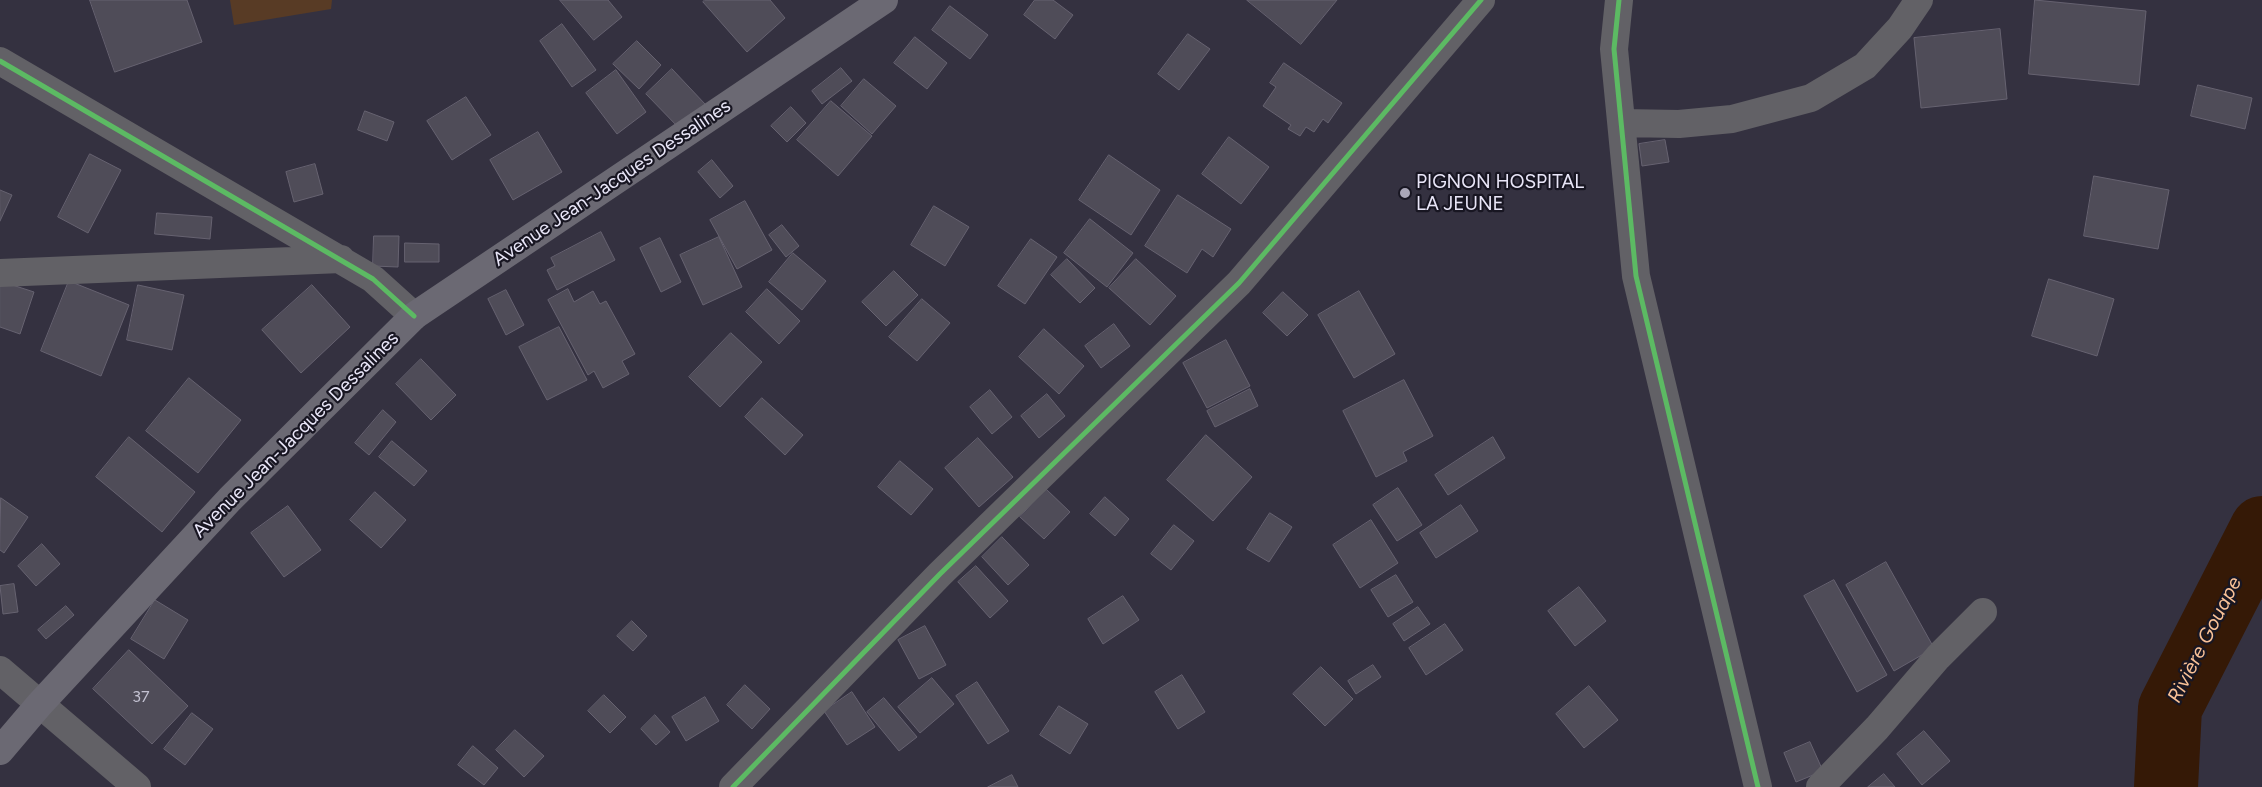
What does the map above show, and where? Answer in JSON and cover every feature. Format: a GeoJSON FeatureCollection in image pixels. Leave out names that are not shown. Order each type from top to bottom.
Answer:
{"type":"FeatureCollection","features":[{"type":"Feature","properties":{"kind":"main road","name":"Avenue Jean-Jacques Dessalines"},"geometry":{"type":"LineString","coordinates":[[0,751],[39,705],[230,499],[414,316],[884,0]]}},
{"type":"Feature","properties":{"kind":"street"},"geometry":{"type":"LineString","coordinates":[[733,787],[940,574],[1239,283],[1480,0]]}},
{"type":"Feature","properties":{"kind":"street"},"geometry":{"type":"LineString","coordinates":[[1619,0],[1614,49],[1636,276],[1758,787]]}},
{"type":"Feature","properties":{"kind":"street"},"geometry":{"type":"LineString","coordinates":[[1622,123],[1679,124],[1732,118],[1811,98],[1865,66],[1900,28],[1919,0]]}},
{"type":"Feature","properties":{"kind":"street"},"geometry":{"type":"LineString","coordinates":[[0,61],[341,259],[373,279],[414,316]]}},
{"type":"Feature","properties":{"kind":"street"},"geometry":{"type":"LineString","coordinates":[[0,273],[341,259]]}},
{"type":"Feature","properties":{"kind":"street"},"geometry":{"type":"LineString","coordinates":[[1820,787],[1877,728],[1938,657],[1983,612]]}},
{"type":"Feature","properties":{"kind":"street"},"geometry":{"type":"LineString","coordinates":[[0,670],[137,787]]}},
{"type":"Feature","properties":{"kind":"shaded area"},"geometry":{"type":"Polygon","coordinates":[[[230,0],[332,0],[331,9],[234,25],[230,0]]]}},
{"type":"Feature","properties":{"kind":"building"},"geometry":{"type":"Polygon","coordinates":[[[90,0],[187,0],[202,42],[115,72],[90,0]]]}},
{"type":"Feature","properties":{"kind":"building"},"geometry":{"type":"Polygon","coordinates":[[[560,0],[608,0],[622,17],[594,40],[560,0]]]}},
{"type":"Feature","properties":{"kind":"building"},"geometry":{"type":"Polygon","coordinates":[[[705,0],[770,0],[785,18],[747,52],[703,2],[705,0]]]}},
{"type":"Feature","properties":{"kind":"building"},"geometry":{"type":"Polygon","coordinates":[[[1035,0],[1053,0],[1073,15],[1055,39],[1024,15],[1035,0]]]}},
{"type":"Feature","properties":{"kind":"building"},"geometry":{"type":"Polygon","coordinates":[[[1247,0],[1337,0],[1301,44],[1247,0]]]}},
{"type":"Feature","properties":{"kind":"building"},"geometry":{"type":"Polygon","coordinates":[[[2035,0],[2146,11],[2139,85],[2029,74],[2035,0]]]}},
{"type":"Feature","properties":{"kind":"building"},"geometry":{"type":"Polygon","coordinates":[[[950,6],[988,35],[970,59],[932,30],[950,6]]]}},
{"type":"Feature","properties":{"kind":"building"},"geometry":{"type":"Polygon","coordinates":[[[562,24],[596,70],[572,87],[540,41],[562,24]]]}},
{"type":"Feature","properties":{"kind":"building"},"geometry":{"type":"Polygon","coordinates":[[[2000,29],[2007,99],[1921,108],[1914,38],[2000,29]]]}},
{"type":"Feature","properties":{"kind":"building"},"geometry":{"type":"Polygon","coordinates":[[[1188,34],[1210,49],[1179,90],[1158,74],[1188,34]]]}},
{"type":"Feature","properties":{"kind":"building"},"geometry":{"type":"Polygon","coordinates":[[[915,37],[947,63],[927,89],[894,63],[915,37]]]}},
{"type":"Feature","properties":{"kind":"building"},"geometry":{"type":"Polygon","coordinates":[[[637,41],[661,65],[639,89],[613,64],[637,41]]]}},
{"type":"Feature","properties":{"kind":"building"},"geometry":{"type":"Polygon","coordinates":[[[1284,63],[1342,103],[1328,123],[1323,119],[1314,132],[1306,127],[1300,136],[1288,129],[1291,125],[1263,106],[1276,87],[1270,83],[1284,63]]]}},
{"type":"Feature","properties":{"kind":"building"},"geometry":{"type":"Polygon","coordinates":[[[841,68],[852,81],[822,104],[812,91],[841,68]]]}},
{"type":"Feature","properties":{"kind":"building"},"geometry":{"type":"Polygon","coordinates":[[[672,69],[705,104],[679,128],[646,94],[672,69]]]}},
{"type":"Feature","properties":{"kind":"building"},"geometry":{"type":"Polygon","coordinates":[[[616,70],[646,112],[617,134],[586,93],[616,70]]]}},
{"type":"Feature","properties":{"kind":"building"},"geometry":{"type":"Polygon","coordinates":[[[864,79],[896,106],[872,134],[841,106],[864,79]]]}},
{"type":"Feature","properties":{"kind":"building"},"geometry":{"type":"Polygon","coordinates":[[[2198,85],[2252,98],[2245,129],[2191,116],[2198,85]]]}},
{"type":"Feature","properties":{"kind":"building"},"geometry":{"type":"Polygon","coordinates":[[[466,97],[491,135],[452,160],[427,121],[466,97]]]}},
{"type":"Feature","properties":{"kind":"building"},"geometry":{"type":"Polygon","coordinates":[[[831,101],[872,136],[838,176],[797,140],[831,101]]]}},
{"type":"Feature","properties":{"kind":"building"},"geometry":{"type":"Polygon","coordinates":[[[791,107],[806,123],[787,142],[771,126],[791,107]]]}},
{"type":"Feature","properties":{"kind":"building"},"geometry":{"type":"Polygon","coordinates":[[[365,111],[394,122],[387,141],[358,130],[365,111]]]}},
{"type":"Feature","properties":{"kind":"building"},"geometry":{"type":"Polygon","coordinates":[[[538,132],[562,172],[513,200],[490,160],[538,132]]]}},
{"type":"Feature","properties":{"kind":"building"},"geometry":{"type":"Polygon","coordinates":[[[1229,137],[1269,167],[1241,204],[1202,174],[1229,137]]]}},
{"type":"Feature","properties":{"kind":"building"},"geometry":{"type":"Polygon","coordinates":[[[1665,140],[1669,162],[1642,166],[1639,144],[1665,140]]]}},
{"type":"Feature","properties":{"kind":"building"},"geometry":{"type":"Polygon","coordinates":[[[90,154],[121,170],[88,233],[58,217],[90,154]]]}},
{"type":"Feature","properties":{"kind":"building"},"geometry":{"type":"Polygon","coordinates":[[[1109,155],[1160,190],[1131,235],[1079,200],[1109,155]]]}},
{"type":"Feature","properties":{"kind":"building"},"geometry":{"type":"Polygon","coordinates":[[[712,160],[733,186],[720,198],[698,172],[712,160]]]}},
{"type":"Feature","properties":{"kind":"building"},"geometry":{"type":"Polygon","coordinates":[[[315,164],[323,194],[294,202],[286,172],[315,164]]]}},
{"type":"Feature","properties":{"kind":"building"},"geometry":{"type":"Polygon","coordinates":[[[2094,176],[2169,190],[2158,249],[2084,236],[2094,176]]]}},
{"type":"Feature","properties":{"kind":"building"},"geometry":{"type":"Polygon","coordinates":[[[0,190],[12,195],[0,221],[0,190]]]}},
{"type":"Feature","properties":{"kind":"building"},"geometry":{"type":"Polygon","coordinates":[[[1178,195],[1231,229],[1213,257],[1202,249],[1187,273],[1145,246],[1178,195]]]}},
{"type":"Feature","properties":{"kind":"building"},"geometry":{"type":"Polygon","coordinates":[[[745,201],[772,250],[737,269],[710,220],[745,201]]]}},
{"type":"Feature","properties":{"kind":"building"},"geometry":{"type":"Polygon","coordinates":[[[934,206],[969,227],[945,266],[911,245],[934,206]]]}},
{"type":"Feature","properties":{"kind":"building"},"geometry":{"type":"Polygon","coordinates":[[[157,213],[212,217],[210,239],[155,234],[157,213]]]}},
{"type":"Feature","properties":{"kind":"building"},"geometry":{"type":"Polygon","coordinates":[[[1090,219],[1133,253],[1107,287],[1064,253],[1090,219]]]}},
{"type":"Feature","properties":{"kind":"building"},"geometry":{"type":"Polygon","coordinates":[[[782,225],[799,246],[786,257],[769,235],[782,225]]]}},
{"type":"Feature","properties":{"kind":"building"},"geometry":{"type":"Polygon","coordinates":[[[601,232],[615,260],[557,290],[547,270],[555,266],[551,258],[601,232]]]}},
{"type":"Feature","properties":{"kind":"building"},"geometry":{"type":"Polygon","coordinates":[[[374,236],[399,236],[398,267],[373,266],[374,236]]]}},
{"type":"Feature","properties":{"kind":"building"},"geometry":{"type":"Polygon","coordinates":[[[719,237],[742,287],[703,305],[680,255],[719,237]]]}},
{"type":"Feature","properties":{"kind":"building"},"geometry":{"type":"Polygon","coordinates":[[[660,238],[681,282],[661,292],[640,248],[660,238]]]}},
{"type":"Feature","properties":{"kind":"building"},"geometry":{"type":"Polygon","coordinates":[[[1031,239],[1057,257],[1025,304],[998,286],[1031,239]]]}},
{"type":"Feature","properties":{"kind":"building"},"geometry":{"type":"Polygon","coordinates":[[[405,243],[439,244],[439,262],[405,262],[405,243]]]}},
{"type":"Feature","properties":{"kind":"building"},"geometry":{"type":"Polygon","coordinates":[[[793,253],[826,281],[802,310],[769,282],[793,253]]]}},
{"type":"Feature","properties":{"kind":"building"},"geometry":{"type":"Polygon","coordinates":[[[1067,259],[1095,288],[1080,303],[1051,275],[1067,259]]]}},
{"type":"Feature","properties":{"kind":"building"},"geometry":{"type":"Polygon","coordinates":[[[1136,259],[1176,296],[1150,325],[1109,288],[1136,259]]]}},
{"type":"Feature","properties":{"kind":"building"},"geometry":{"type":"Polygon","coordinates":[[[894,271],[918,295],[886,326],[862,302],[894,271]]]}},
{"type":"Feature","properties":{"kind":"building"},"geometry":{"type":"Polygon","coordinates":[[[2049,279],[2114,299],[2097,356],[2032,336],[2049,279]]]}},
{"type":"Feature","properties":{"kind":"building"},"geometry":{"type":"Polygon","coordinates":[[[0,281],[34,292],[20,334],[0,327],[0,281]]]}},
{"type":"Feature","properties":{"kind":"building"},"geometry":{"type":"Polygon","coordinates":[[[69,281],[129,305],[101,376],[41,351],[69,281]]]}},
{"type":"Feature","properties":{"kind":"building"},"geometry":{"type":"Polygon","coordinates":[[[138,285],[184,295],[172,350],[127,340],[138,285]]]}},
{"type":"Feature","properties":{"kind":"building"},"geometry":{"type":"Polygon","coordinates":[[[312,285],[350,327],[301,373],[262,330],[312,285]]]}},
{"type":"Feature","properties":{"kind":"building"},"geometry":{"type":"Polygon","coordinates":[[[568,289],[574,302],[593,291],[600,304],[606,301],[635,354],[622,361],[629,374],[603,388],[594,371],[588,375],[548,300],[568,289]]]}},
{"type":"Feature","properties":{"kind":"building"},"geometry":{"type":"Polygon","coordinates":[[[767,289],[800,321],[779,344],[746,312],[767,289]]]}},
{"type":"Feature","properties":{"kind":"building"},"geometry":{"type":"Polygon","coordinates":[[[506,290],[524,325],[506,335],[488,299],[506,290]]]}},
{"type":"Feature","properties":{"kind":"building"},"geometry":{"type":"Polygon","coordinates":[[[1359,291],[1395,354],[1354,378],[1318,315],[1359,291]]]}},
{"type":"Feature","properties":{"kind":"building"},"geometry":{"type":"Polygon","coordinates":[[[1283,292],[1308,315],[1287,336],[1263,313],[1283,292]]]}},
{"type":"Feature","properties":{"kind":"building"},"geometry":{"type":"Polygon","coordinates":[[[922,299],[950,323],[917,361],[889,337],[922,299]]]}},
{"type":"Feature","properties":{"kind":"building"},"geometry":{"type":"Polygon","coordinates":[[[1114,324],[1130,346],[1101,368],[1085,346],[1114,324]]]}},
{"type":"Feature","properties":{"kind":"building"},"geometry":{"type":"Polygon","coordinates":[[[559,327],[587,380],[547,400],[519,347],[559,327]]]}},
{"type":"Feature","properties":{"kind":"building"},"geometry":{"type":"Polygon","coordinates":[[[1044,329],[1084,366],[1059,394],[1019,357],[1044,329]]]}},
{"type":"Feature","properties":{"kind":"building"},"geometry":{"type":"Polygon","coordinates":[[[731,333],[762,362],[720,407],[689,377],[731,333]]]}},
{"type":"Feature","properties":{"kind":"building"},"geometry":{"type":"Polygon","coordinates":[[[1226,340],[1250,386],[1207,408],[1183,363],[1226,340]]]}},
{"type":"Feature","properties":{"kind":"building"},"geometry":{"type":"Polygon","coordinates":[[[421,359],[456,395],[431,420],[396,384],[421,359]]]}},
{"type":"Feature","properties":{"kind":"building"},"geometry":{"type":"Polygon","coordinates":[[[189,378],[241,420],[198,473],[146,431],[189,378]]]}},
{"type":"Feature","properties":{"kind":"building"},"geometry":{"type":"Polygon","coordinates":[[[1404,380],[1433,436],[1403,452],[1407,461],[1376,477],[1343,411],[1404,380]]]}},
{"type":"Feature","properties":{"kind":"building"},"geometry":{"type":"Polygon","coordinates":[[[1250,389],[1258,406],[1215,427],[1207,411],[1250,389]]]}},
{"type":"Feature","properties":{"kind":"building"},"geometry":{"type":"Polygon","coordinates":[[[990,390],[1012,417],[992,434],[970,407],[990,390]]]}},
{"type":"Feature","properties":{"kind":"building"},"geometry":{"type":"Polygon","coordinates":[[[1047,394],[1065,416],[1039,438],[1021,416],[1047,394]]]}},
{"type":"Feature","properties":{"kind":"building"},"geometry":{"type":"Polygon","coordinates":[[[762,398],[803,435],[785,455],[745,417],[762,398]]]}},
{"type":"Feature","properties":{"kind":"building"},"geometry":{"type":"Polygon","coordinates":[[[383,410],[396,422],[369,455],[355,443],[383,410]]]}},
{"type":"Feature","properties":{"kind":"building"},"geometry":{"type":"Polygon","coordinates":[[[1206,435],[1252,477],[1213,521],[1167,480],[1206,435]]]}},
{"type":"Feature","properties":{"kind":"building"},"geometry":{"type":"Polygon","coordinates":[[[129,437],[195,492],[162,532],[96,477],[129,437]]]}},
{"type":"Feature","properties":{"kind":"building"},"geometry":{"type":"Polygon","coordinates":[[[1493,437],[1505,458],[1448,495],[1435,475],[1493,437]]]}},
{"type":"Feature","properties":{"kind":"building"},"geometry":{"type":"Polygon","coordinates":[[[978,438],[1013,477],[979,507],[945,468],[978,438]]]}},
{"type":"Feature","properties":{"kind":"building"},"geometry":{"type":"Polygon","coordinates":[[[392,441],[427,471],[414,486],[379,457],[392,441]]]}},
{"type":"Feature","properties":{"kind":"building"},"geometry":{"type":"Polygon","coordinates":[[[900,461],[933,489],[911,515],[878,487],[900,461]]]}},
{"type":"Feature","properties":{"kind":"building"},"geometry":{"type":"Polygon","coordinates":[[[1398,488],[1422,525],[1397,541],[1373,505],[1398,488]]]}},
{"type":"Feature","properties":{"kind":"building"},"geometry":{"type":"Polygon","coordinates":[[[1046,489],[1070,512],[1044,539],[1020,517],[1046,489]]]}},
{"type":"Feature","properties":{"kind":"building"},"geometry":{"type":"Polygon","coordinates":[[[375,492],[406,520],[381,548],[350,520],[375,492]]]}},
{"type":"Feature","properties":{"kind":"building"},"geometry":{"type":"Polygon","coordinates":[[[1105,497],[1129,519],[1115,536],[1090,514],[1105,497]]]}},
{"type":"Feature","properties":{"kind":"building"},"geometry":{"type":"Polygon","coordinates":[[[1,498],[28,517],[4,553],[0,550],[1,498]]]}},
{"type":"Feature","properties":{"kind":"building"},"geometry":{"type":"Polygon","coordinates":[[[1461,505],[1478,531],[1436,558],[1420,533],[1461,505]]]}},
{"type":"Feature","properties":{"kind":"building"},"geometry":{"type":"Polygon","coordinates":[[[288,506],[321,550],[284,577],[251,533],[288,506]]]}},
{"type":"Feature","properties":{"kind":"building"},"geometry":{"type":"Polygon","coordinates":[[[1270,513],[1292,527],[1269,562],[1247,549],[1270,513]]]}},
{"type":"Feature","properties":{"kind":"building"},"geometry":{"type":"Polygon","coordinates":[[[1371,520],[1398,563],[1360,588],[1333,545],[1371,520]]]}},
{"type":"Feature","properties":{"kind":"building"},"geometry":{"type":"Polygon","coordinates":[[[1174,525],[1194,541],[1171,570],[1151,554],[1174,525]]]}},
{"type":"Feature","properties":{"kind":"building"},"geometry":{"type":"Polygon","coordinates":[[[1002,537],[1029,565],[1008,585],[982,557],[1002,537]]]}},
{"type":"Feature","properties":{"kind":"building"},"geometry":{"type":"Polygon","coordinates":[[[42,544],[60,564],[36,586],[18,566],[42,544]]]}},
{"type":"Feature","properties":{"kind":"building"},"geometry":{"type":"Polygon","coordinates":[[[1886,562],[1934,648],[1894,671],[1846,585],[1886,562]]]}},
{"type":"Feature","properties":{"kind":"building"},"geometry":{"type":"Polygon","coordinates":[[[976,566],[1008,601],[990,618],[958,582],[976,566]]]}},
{"type":"Feature","properties":{"kind":"building"},"geometry":{"type":"Polygon","coordinates":[[[1396,575],[1413,602],[1388,617],[1371,590],[1396,575]]]}},
{"type":"Feature","properties":{"kind":"building"},"geometry":{"type":"Polygon","coordinates":[[[1834,580],[1887,675],[1857,692],[1804,596],[1834,580]]]}},
{"type":"Feature","properties":{"kind":"building"},"geometry":{"type":"Polygon","coordinates":[[[14,584],[18,612],[3,614],[0,586],[14,584]]]}},
{"type":"Feature","properties":{"kind":"building"},"geometry":{"type":"Polygon","coordinates":[[[1579,587],[1606,621],[1575,646],[1548,611],[1579,587]]]}},
{"type":"Feature","properties":{"kind":"building"},"geometry":{"type":"Polygon","coordinates":[[[1123,596],[1139,620],[1103,644],[1088,619],[1123,596]]]}},
{"type":"Feature","properties":{"kind":"building"},"geometry":{"type":"Polygon","coordinates":[[[155,600],[188,620],[164,659],[131,639],[155,600]]]}},
{"type":"Feature","properties":{"kind":"building"},"geometry":{"type":"Polygon","coordinates":[[[66,606],[74,615],[46,639],[38,630],[66,606]]]}},
{"type":"Feature","properties":{"kind":"building"},"geometry":{"type":"Polygon","coordinates":[[[1418,607],[1430,624],[1404,641],[1393,624],[1418,607]]]}},
{"type":"Feature","properties":{"kind":"building"},"geometry":{"type":"Polygon","coordinates":[[[632,621],[647,636],[633,651],[617,636],[632,621]]]}},
{"type":"Feature","properties":{"kind":"building"},"geometry":{"type":"Polygon","coordinates":[[[1445,624],[1463,650],[1426,675],[1409,648],[1445,624]]]}},
{"type":"Feature","properties":{"kind":"building"},"geometry":{"type":"Polygon","coordinates":[[[925,626],[946,665],[919,679],[898,640],[925,626]]]}},
{"type":"Feature","properties":{"kind":"building"},"geometry":{"type":"Polygon","coordinates":[[[129,650],[188,706],[152,744],[93,689],[129,650]]]}},
{"type":"Feature","properties":{"kind":"building"},"geometry":{"type":"Polygon","coordinates":[[[1373,665],[1381,677],[1356,694],[1348,681],[1373,665]]]}},
{"type":"Feature","properties":{"kind":"building"},"geometry":{"type":"Polygon","coordinates":[[[1321,667],[1353,699],[1325,726],[1293,694],[1321,667]]]}},
{"type":"Feature","properties":{"kind":"building"},"geometry":{"type":"Polygon","coordinates":[[[1182,675],[1205,712],[1178,729],[1155,692],[1182,675]]]}},
{"type":"Feature","properties":{"kind":"building"},"geometry":{"type":"Polygon","coordinates":[[[932,678],[954,704],[920,733],[898,707],[932,678]]]}},
{"type":"Feature","properties":{"kind":"building"},"geometry":{"type":"Polygon","coordinates":[[[977,682],[1009,731],[988,744],[956,696],[977,682]]]}},
{"type":"Feature","properties":{"kind":"building"},"geometry":{"type":"Polygon","coordinates":[[[745,685],[770,709],[752,729],[727,705],[745,685]]]}},
{"type":"Feature","properties":{"kind":"building"},"geometry":{"type":"Polygon","coordinates":[[[1589,686],[1618,720],[1584,748],[1556,714],[1589,686]]]}},
{"type":"Feature","properties":{"kind":"building"},"geometry":{"type":"Polygon","coordinates":[[[852,692],[875,727],[847,745],[824,711],[852,692]]]}},
{"type":"Feature","properties":{"kind":"building"},"geometry":{"type":"Polygon","coordinates":[[[604,695],[626,717],[610,733],[588,711],[604,695]]]}},
{"type":"Feature","properties":{"kind":"building"},"geometry":{"type":"Polygon","coordinates":[[[705,697],[719,721],[686,741],[672,717],[705,697]]]}},
{"type":"Feature","properties":{"kind":"building"},"geometry":{"type":"Polygon","coordinates":[[[884,698],[917,737],[899,751],[867,712],[884,698]]]}},
{"type":"Feature","properties":{"kind":"building"},"geometry":{"type":"Polygon","coordinates":[[[1059,706],[1088,724],[1070,754],[1040,735],[1059,706]]]}},
{"type":"Feature","properties":{"kind":"building"},"geometry":{"type":"Polygon","coordinates":[[[192,713],[213,729],[185,765],[164,749],[192,713]]]}},
{"type":"Feature","properties":{"kind":"building"},"geometry":{"type":"Polygon","coordinates":[[[655,715],[670,732],[656,745],[641,729],[655,715]]]}},
{"type":"Feature","properties":{"kind":"building"},"geometry":{"type":"Polygon","coordinates":[[[515,730],[544,756],[524,777],[496,750],[515,730]]]}},
{"type":"Feature","properties":{"kind":"building"},"geometry":{"type":"Polygon","coordinates":[[[1924,731],[1950,761],[1922,785],[1897,754],[1924,731]]]}},
{"type":"Feature","properties":{"kind":"building"},"geometry":{"type":"Polygon","coordinates":[[[1810,742],[1823,771],[1796,782],[1784,753],[1810,742]]]}},
{"type":"Feature","properties":{"kind":"building"},"geometry":{"type":"Polygon","coordinates":[[[473,746],[498,768],[484,785],[458,765],[473,746]]]}},
{"type":"Feature","properties":{"kind":"building"},"geometry":{"type":"Polygon","coordinates":[[[1884,774],[1895,787],[1868,787],[1884,774]]]}},
{"type":"Feature","properties":{"kind":"building"},"geometry":{"type":"Polygon","coordinates":[[[1012,775],[1018,787],[988,787],[1012,775]]]}},
{"type":"Feature","properties":{"kind":"waterway","name":"Rivière Gouape"},"geometry":{"type":"LineString","coordinates":[[2166,787],[2170,708],[2262,528]]}},
{"type":"Feature","properties":{"kind":"cycle path"},"geometry":{"type":"LineString","coordinates":[[733,787],[940,574],[1239,283],[1481,0]]}},
{"type":"Feature","properties":{"kind":"cycle path"},"geometry":{"type":"LineString","coordinates":[[1619,0],[1614,49],[1636,276],[1758,787]]}},
{"type":"Feature","properties":{"kind":"cycle path"},"geometry":{"type":"LineString","coordinates":[[0,61],[373,279],[414,316]]}},
{"type":"Feature","properties":{"kind":"place","name":"PIGNON HOSPITAL LA JEUNE"},"geometry":{"type":"Point","coordinates":[1405,193]}}]}
